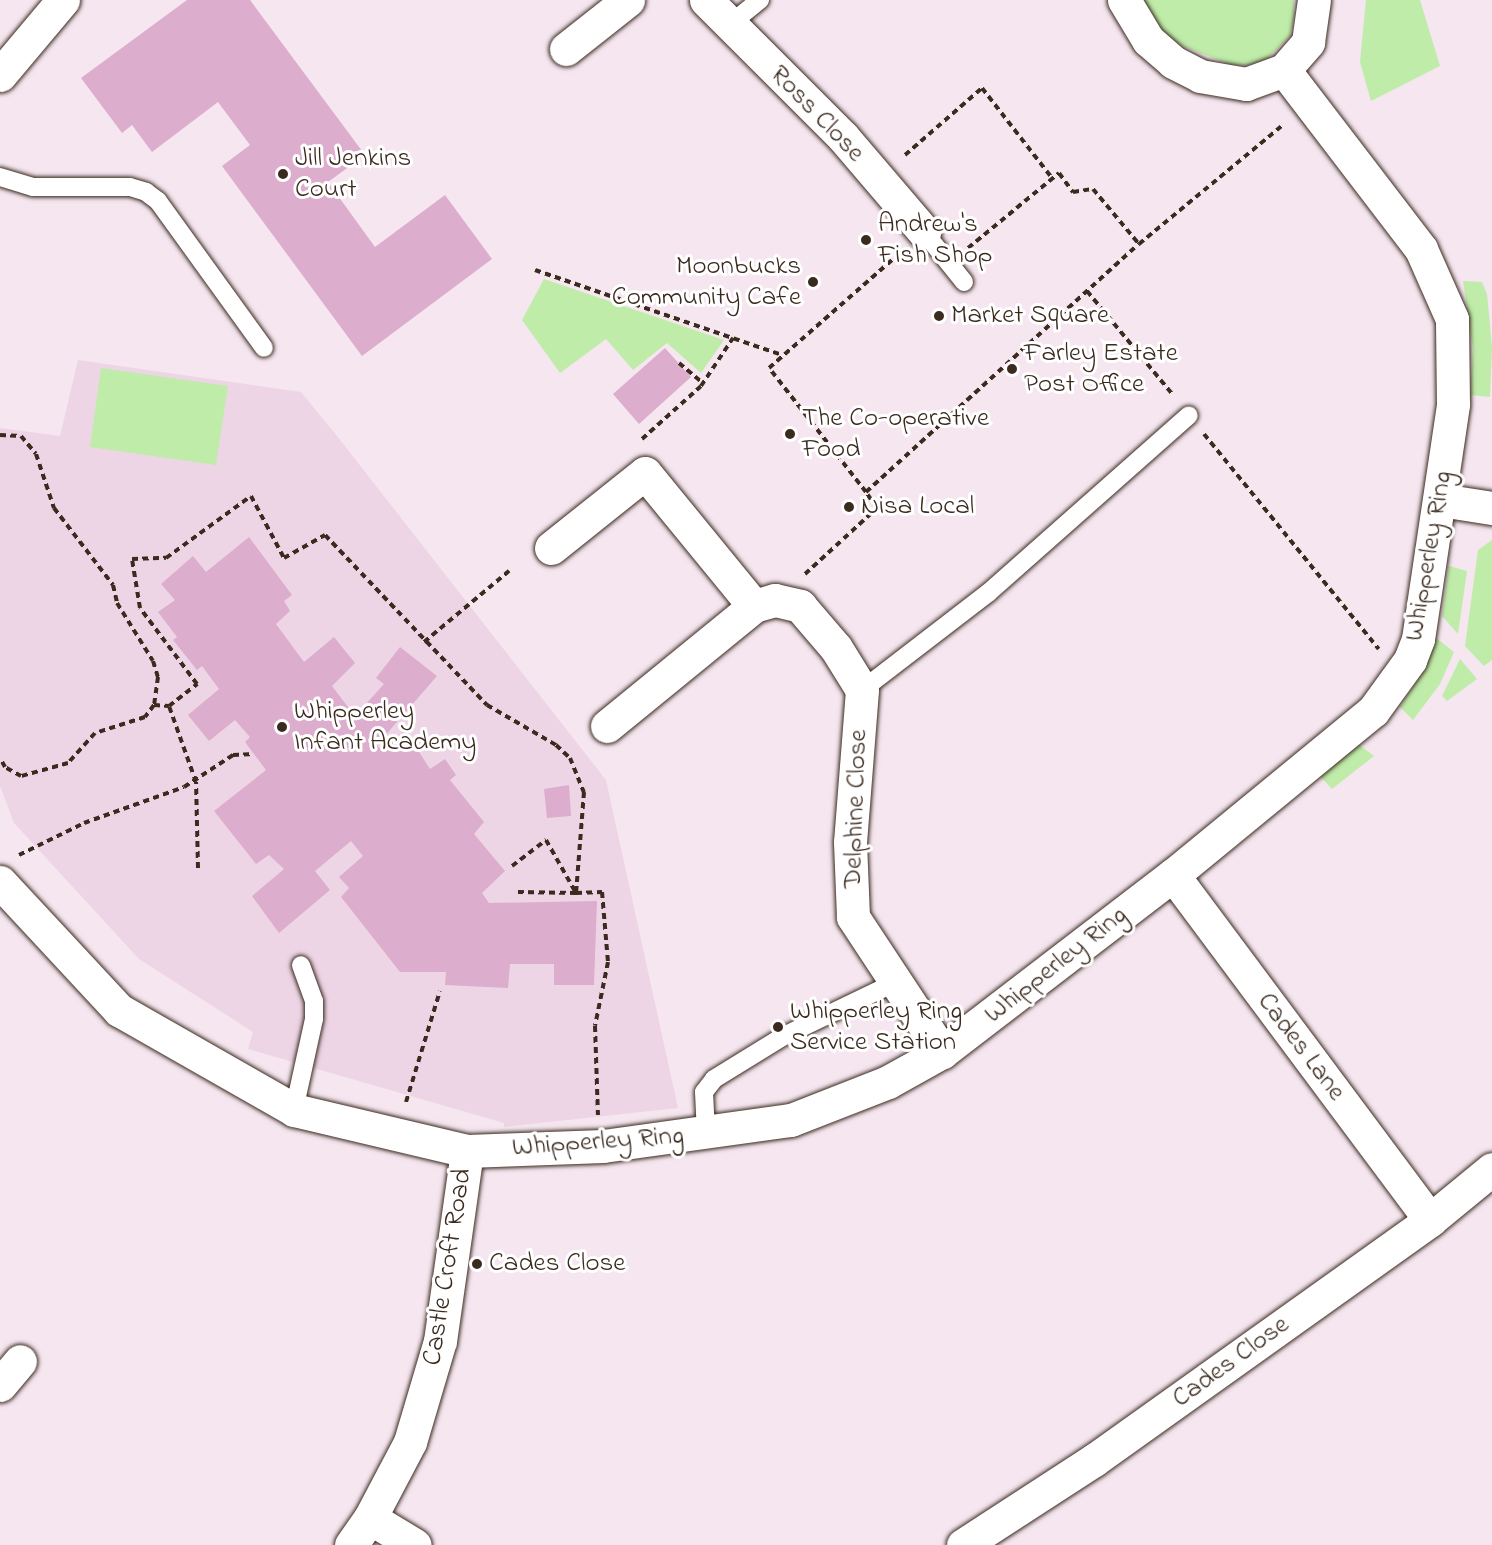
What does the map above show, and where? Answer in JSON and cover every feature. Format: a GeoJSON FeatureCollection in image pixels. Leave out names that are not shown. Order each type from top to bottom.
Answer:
{"type":"FeatureCollection","features":[{"type":"Feature","properties":{"kind":"street"},"geometry":{"type":"LineString","coordinates":[[0,75],[63,0]]}},
{"type":"Feature","properties":{"kind":"street"},"geometry":{"type":"LineString","coordinates":[[566,49],[628,0]]}},
{"type":"Feature","properties":{"kind":"street","name":"Ross Close"},"geometry":{"type":"LineString","coordinates":[[706,0],[843,137],[924,232]]}},
{"type":"Feature","properties":{"kind":"street"},"geometry":{"type":"LineString","coordinates":[[1124,0],[1148,40],[1173,62],[1200,76],[1246,84],[1284,70],[1308,42],[1314,0]]}},
{"type":"Feature","properties":{"kind":"street","name":"Whipperley Ring"},"geometry":{"type":"LineString","coordinates":[[3,878],[119,1010],[294,1110],[467,1150],[599,1146],[706,1134],[791,1120],[888,1082],[942,1052],[1173,875],[1373,711],[1401,675],[1418,639],[1424,615],[1453,404],[1452,320],[1421,249],[1311,102],[1284,70]]}},
{"type":"Feature","properties":{"kind":"street"},"geometry":{"type":"LineString","coordinates":[[551,548],[645,474],[765,603],[608,726]]}},
{"type":"Feature","properties":{"kind":"street"},"geometry":{"type":"LineString","coordinates":[[1441,500],[1492,508]]}},
{"type":"Feature","properties":{"kind":"street","name":"Delphine Close"},"geometry":{"type":"LineString","coordinates":[[765,603],[800,606],[836,648],[862,690],[850,842],[853,917],[894,983],[942,1052]]}},
{"type":"Feature","properties":{"kind":"street","name":"Cades Lane"},"geometry":{"type":"LineString","coordinates":[[1173,875],[1430,1220]]}},
{"type":"Feature","properties":{"kind":"street","name":"Castle Croft Road"},"geometry":{"type":"LineString","coordinates":[[351,1545],[370,1518],[411,1442],[440,1341],[467,1150]]}},
{"type":"Feature","properties":{"kind":"street","name":"Cades Close"},"geometry":{"type":"LineString","coordinates":[[963,1545],[1094,1460],[1430,1220],[1492,1168]]}},
{"type":"Feature","properties":{"kind":"street"},"geometry":{"type":"LineString","coordinates":[[370,1518],[415,1545]]}},
{"type":"Feature","properties":{"kind":"lane"},"geometry":{"type":"LineString","coordinates":[[729,25],[759,0]]}},
{"type":"Feature","properties":{"kind":"lane"},"geometry":{"type":"LineString","coordinates":[[0,177],[33,187],[130,187],[146,192],[158,201],[264,348]]}},
{"type":"Feature","properties":{"kind":"lane"},"geometry":{"type":"LineString","coordinates":[[924,232],[964,282]]}},
{"type":"Feature","properties":{"kind":"lane"},"geometry":{"type":"LineString","coordinates":[[862,690],[988,593],[1189,415]]}},
{"type":"Feature","properties":{"kind":"lane"},"geometry":{"type":"LineString","coordinates":[[294,1110],[314,1019],[314,1001],[300,966]]}},
{"type":"Feature","properties":{"kind":"lane"},"geometry":{"type":"LineString","coordinates":[[706,1134],[704,1092],[714,1079],[784,1036],[894,983]]}},
{"type":"Feature","properties":{"kind":"path"},"geometry":{"type":"LineString","coordinates":[[905,155],[982,88],[1052,178]]}},
{"type":"Feature","properties":{"kind":"path"},"geometry":{"type":"LineString","coordinates":[[866,492],[1139,244],[1311,102]]}},
{"type":"Feature","properties":{"kind":"path"},"geometry":{"type":"LineString","coordinates":[[949,264],[1059,173],[1072,192],[1094,189],[1139,244]]}},
{"type":"Feature","properties":{"kind":"path"},"geometry":{"type":"LineString","coordinates":[[765,603],[878,508],[769,368],[924,232]]}},
{"type":"Feature","properties":{"kind":"path"},"geometry":{"type":"LineString","coordinates":[[535,270],[783,356]]}},
{"type":"Feature","properties":{"kind":"path"},"geometry":{"type":"LineString","coordinates":[[1087,291],[1401,675]]}},
{"type":"Feature","properties":{"kind":"path"},"geometry":{"type":"LineString","coordinates":[[645,474],[629,451],[703,383],[733,338]]}},
{"type":"Feature","properties":{"kind":"path"},"geometry":{"type":"LineString","coordinates":[[679,363],[703,383]]}},
{"type":"Feature","properties":{"kind":"path"},"geometry":{"type":"LineString","coordinates":[[0,435],[21,436],[36,454],[54,508],[113,585],[117,603],[153,661],[158,677],[154,705],[145,717],[131,724],[113,724],[95,733],[68,763],[46,771],[21,776],[5,767],[0,758]]}},
{"type":"Feature","properties":{"kind":"path"},"geometry":{"type":"LineString","coordinates":[[154,705],[170,706],[196,684],[140,608],[132,559],[165,558],[251,496],[284,558],[324,535],[424,642],[487,705],[556,744],[570,758],[584,792],[576,893]]}},
{"type":"Feature","properties":{"kind":"path"},"geometry":{"type":"LineString","coordinates":[[424,642],[509,571]]}},
{"type":"Feature","properties":{"kind":"path"},"geometry":{"type":"LineString","coordinates":[[170,706],[196,782],[198,868]]}},
{"type":"Feature","properties":{"kind":"path"},"geometry":{"type":"LineString","coordinates":[[3,878],[84,823],[196,782],[233,755],[254,754]]}},
{"type":"Feature","properties":{"kind":"path"},"geometry":{"type":"LineString","coordinates":[[512,866],[546,840],[576,893]]}},
{"type":"Feature","properties":{"kind":"path"},"geometry":{"type":"LineString","coordinates":[[518,892],[602,892],[608,962],[595,1026],[599,1146]]}},
{"type":"Feature","properties":{"kind":"path"},"geometry":{"type":"LineString","coordinates":[[397,1134],[440,991]]}},
{"type":"Feature","properties":{"kind":"shaded area","name":"Whipperley Infant Academy"},"geometry":{"type":"Polygon","coordinates":[[[78,360],[301,392],[337,436],[606,780],[678,1108],[504,1127],[504,1123],[248,1049],[253,1032],[139,959],[14,823],[0,786],[0,428],[60,436],[78,360]]]}},
{"type":"Feature","properties":{"kind":"green space"},"geometry":{"type":"Polygon","coordinates":[[[1141,0],[1294,0],[1294,17],[1290,36],[1266,60],[1248,65],[1231,65],[1180,45],[1162,32],[1141,0]]]}},
{"type":"Feature","properties":{"kind":"green space"},"geometry":{"type":"Polygon","coordinates":[[[1366,0],[1420,0],[1440,66],[1371,101],[1360,62],[1366,0]]]}},
{"type":"Feature","properties":{"kind":"green space"},"geometry":{"type":"Polygon","coordinates":[[[544,279],[724,340],[701,373],[667,343],[633,370],[606,339],[560,373],[522,320],[544,279]]]}},
{"type":"Feature","properties":{"kind":"green space"},"geometry":{"type":"Polygon","coordinates":[[[1463,281],[1482,282],[1487,294],[1492,347],[1490,397],[1470,395],[1473,349],[1463,281]]]}},
{"type":"Feature","properties":{"kind":"green space"},"geometry":{"type":"Polygon","coordinates":[[[101,368],[228,386],[216,465],[90,447],[101,368]]]}},
{"type":"Feature","properties":{"kind":"green space"},"geometry":{"type":"Polygon","coordinates":[[[1492,540],[1492,660],[1484,666],[1465,646],[1478,550],[1492,540]]]}},
{"type":"Feature","properties":{"kind":"green space"},"geometry":{"type":"Polygon","coordinates":[[[1449,566],[1467,571],[1458,634],[1442,616],[1449,566]]]}},
{"type":"Feature","properties":{"kind":"green space"},"geometry":{"type":"Polygon","coordinates":[[[1436,638],[1454,652],[1440,684],[1413,720],[1400,707],[1426,667],[1436,638]]]}},
{"type":"Feature","properties":{"kind":"green space"},"geometry":{"type":"Polygon","coordinates":[[[1460,659],[1477,679],[1447,701],[1442,696],[1460,659]]]}},
{"type":"Feature","properties":{"kind":"green space"},"geometry":{"type":"Polygon","coordinates":[[[1358,744],[1374,756],[1332,789],[1318,774],[1358,744]]]}},
{"type":"Feature","properties":{"kind":"building","name":"Jill Jenkins Court"},"geometry":{"type":"Polygon","coordinates":[[[187,0],[250,0],[365,155],[328,182],[375,247],[445,195],[492,259],[362,356],[222,166],[250,145],[218,102],[152,152],[132,125],[122,133],[81,78],[187,0]]]}},
{"type":"Feature","properties":{"kind":"building"},"geometry":{"type":"Polygon","coordinates":[[[665,348],[691,377],[639,424],[613,394],[665,348]]]}},
{"type":"Feature","properties":{"kind":"building"},"geometry":{"type":"Polygon","coordinates":[[[249,537],[292,595],[284,601],[290,611],[276,624],[304,662],[334,637],[355,663],[332,686],[355,716],[384,684],[376,678],[400,647],[437,676],[377,745],[382,751],[405,730],[430,769],[445,759],[456,775],[450,780],[484,822],[474,834],[505,871],[482,893],[489,903],[597,901],[594,985],[554,985],[554,964],[510,964],[508,988],[445,985],[446,972],[400,972],[341,897],[349,888],[339,877],[363,856],[351,841],[315,871],[330,890],[279,933],[252,896],[284,869],[269,855],[256,864],[214,811],[266,770],[245,742],[250,737],[235,720],[209,741],[188,715],[219,689],[202,666],[197,670],[173,640],[177,637],[158,612],[175,600],[161,584],[193,556],[206,572],[249,537]]]}},
{"type":"Feature","properties":{"kind":"building"},"geometry":{"type":"Polygon","coordinates":[[[569,785],[571,816],[547,818],[544,789],[569,785]]]}},
{"type":"Feature","properties":{"kind":"place","name":"Jill Jenkins Court"},"geometry":{"type":"Point","coordinates":[283,174]}},
{"type":"Feature","properties":{"kind":"place","name":"Andrew's Fish Shop"},"geometry":{"type":"Point","coordinates":[866,240]}},
{"type":"Feature","properties":{"kind":"place","name":"Moonbucks Community Cafe"},"geometry":{"type":"Point","coordinates":[813,282]}},
{"type":"Feature","properties":{"kind":"place","name":"Market Square"},"geometry":{"type":"Point","coordinates":[939,316]}},
{"type":"Feature","properties":{"kind":"place","name":"Farley Estate Post Office"},"geometry":{"type":"Point","coordinates":[1012,369]}},
{"type":"Feature","properties":{"kind":"place","name":"The Co-operative Food"},"geometry":{"type":"Point","coordinates":[790,434]}},
{"type":"Feature","properties":{"kind":"place","name":"Nisa Local"},"geometry":{"type":"Point","coordinates":[849,507]}},
{"type":"Feature","properties":{"kind":"place","name":"Whipperley Infant Academy"},"geometry":{"type":"Point","coordinates":[282,727]}},
{"type":"Feature","properties":{"kind":"place","name":"Whipperley Ring Service Station"},"geometry":{"type":"Point","coordinates":[778,1027]}},
{"type":"Feature","properties":{"kind":"place","name":"Cades Close"},"geometry":{"type":"Point","coordinates":[477,1264]}}]}
